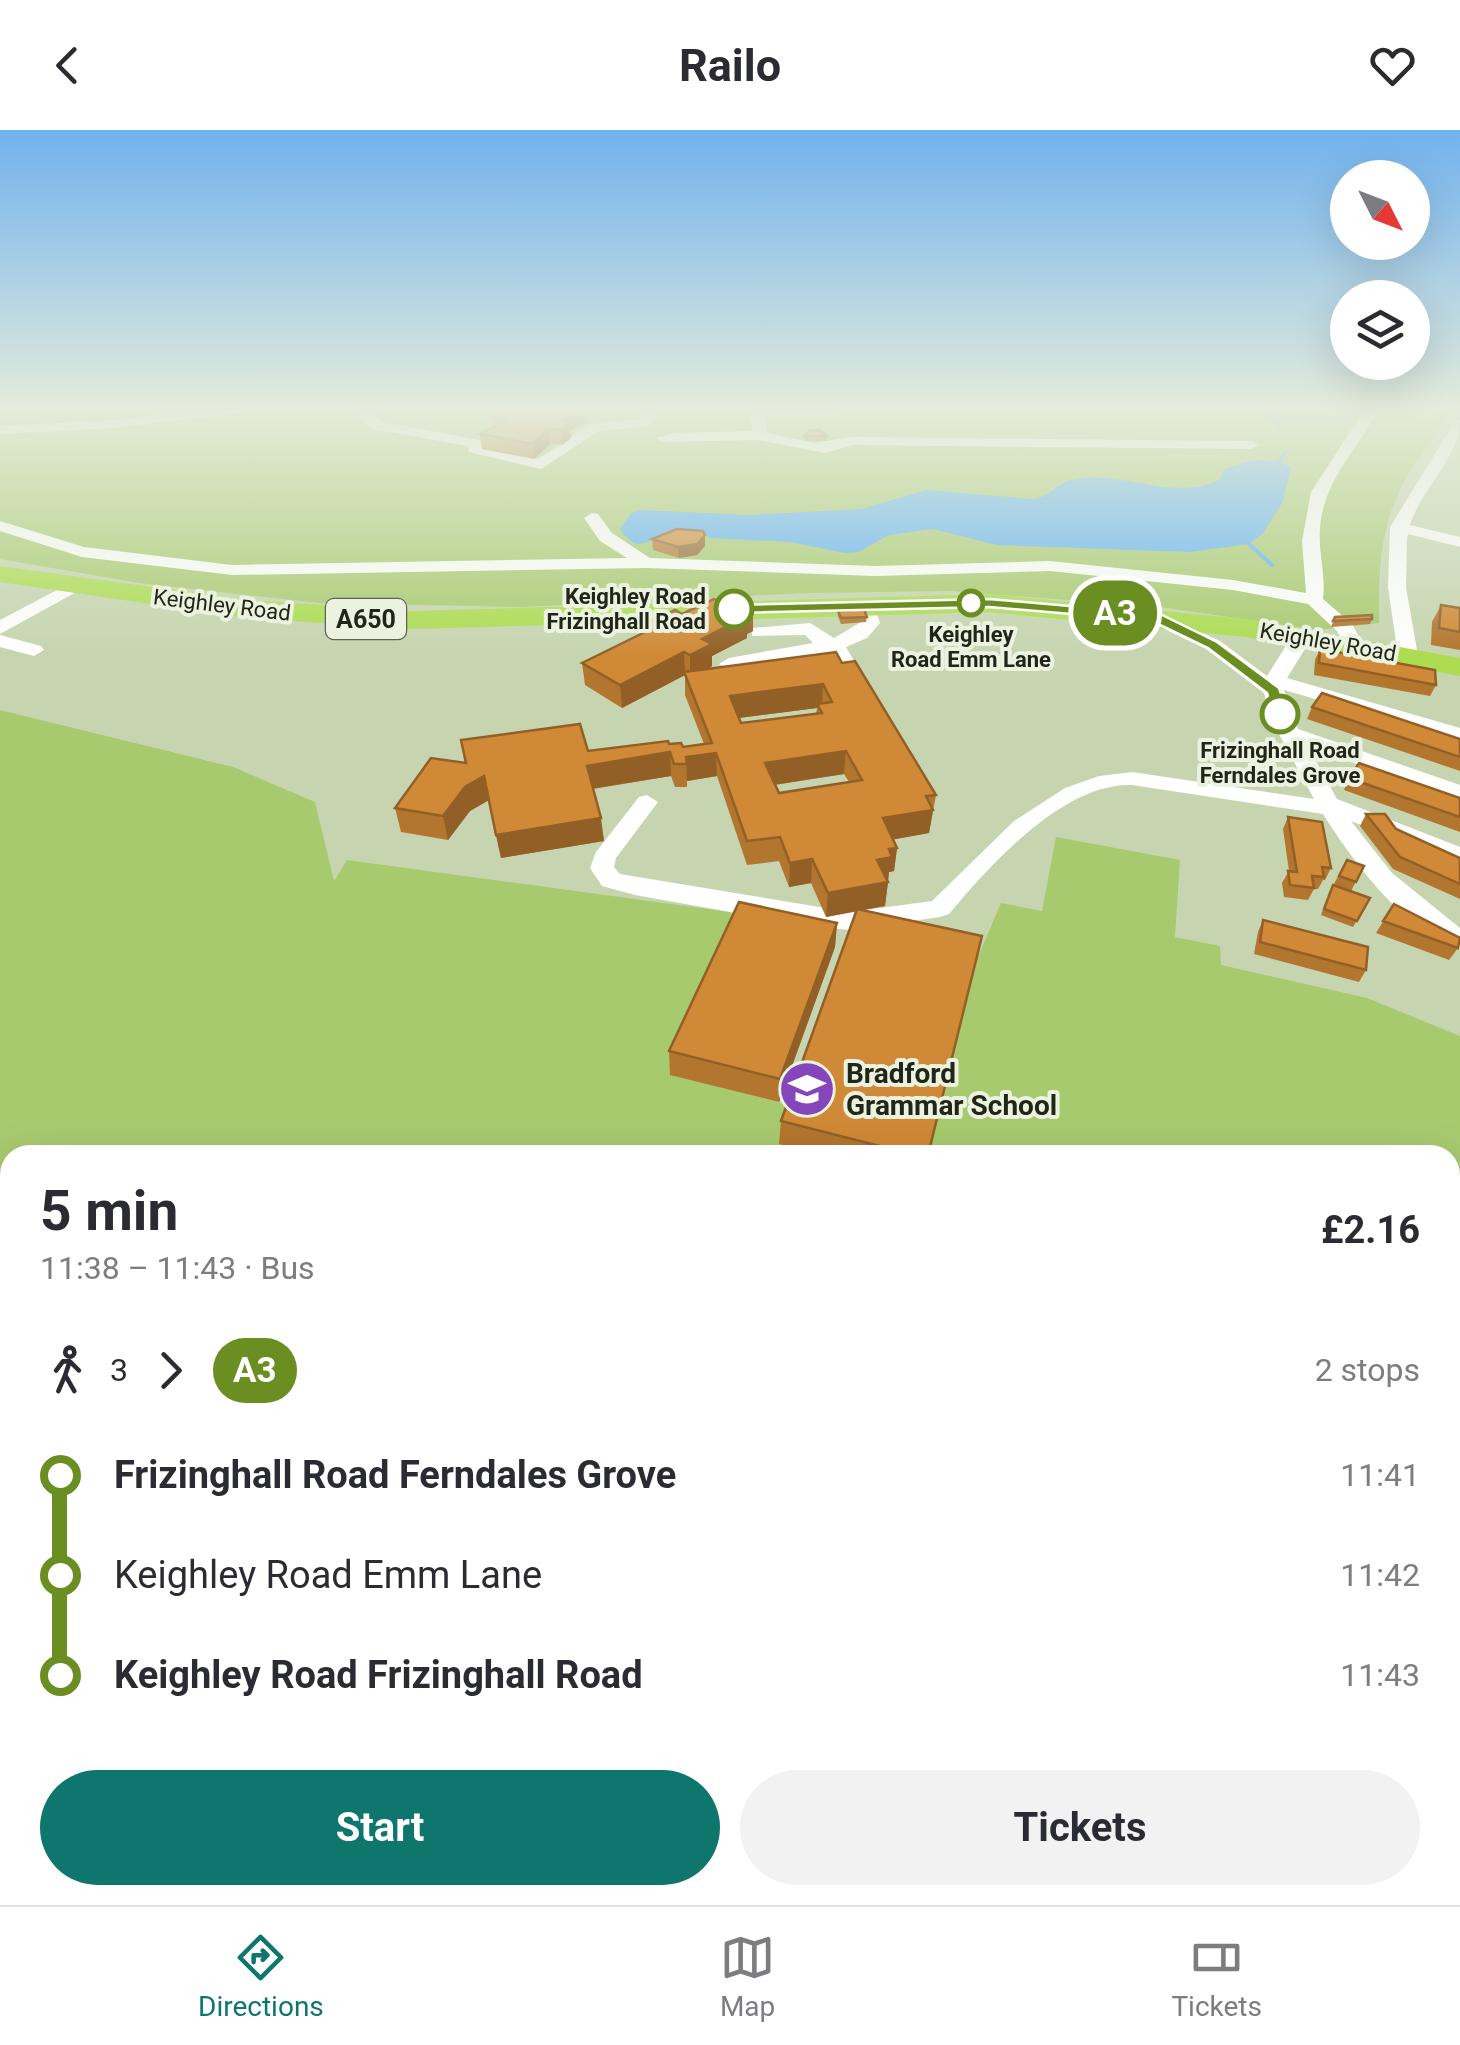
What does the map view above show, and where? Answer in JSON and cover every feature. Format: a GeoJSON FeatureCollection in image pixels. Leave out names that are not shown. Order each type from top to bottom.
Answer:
{"type":"FeatureCollection","features":[{"type":"Feature","properties":{"kind":"highway","name":"Keighley Road"},"geometry":{"type":"LineString","coordinates":[[0,574],[293,614],[413,620],[989,603],[1155,617],[1354,646],[1406,642],[1460,667]]}},
{"type":"Feature","properties":{"kind":"street"},"geometry":{"type":"LineString","coordinates":[[1314,600],[1318,582],[1311,552],[1320,492]]}},
{"type":"Feature","properties":{"kind":"street"},"geometry":{"type":"LineString","coordinates":[[1406,642],[1394,557],[1398,528],[1416,492]]}},
{"type":"Feature","properties":{"kind":"street"},"geometry":{"type":"LineString","coordinates":[[592,518],[606,538],[646,563]]}},
{"type":"Feature","properties":{"kind":"street"},"geometry":{"type":"LineString","coordinates":[[0,526],[43,543],[82,552],[232,570],[646,563],[875,570],[1050,566],[1233,585],[1314,600],[1345,628],[1354,646]]}},
{"type":"Feature","properties":{"kind":"street"},"geometry":{"type":"LineString","coordinates":[[1398,528],[1460,542]]}},
{"type":"Feature","properties":{"kind":"street"},"geometry":{"type":"LineString","coordinates":[[0,628],[74,586]]}},
{"type":"Feature","properties":{"kind":"street"},"geometry":{"type":"LineString","coordinates":[[737,677],[860,634],[871,623],[866,605]]}},
{"type":"Feature","properties":{"kind":"street"},"geometry":{"type":"LineString","coordinates":[[1155,617],[1277,681],[1460,735]]}},
{"type":"Feature","properties":{"kind":"street"},"geometry":{"type":"LineString","coordinates":[[759,632],[810,629],[819,640],[835,645],[872,708]]}},
{"type":"Feature","properties":{"kind":"street"},"geometry":{"type":"LineString","coordinates":[[1288,634],[1298,650],[1277,681],[1291,734],[1327,805],[1373,872],[1406,902],[1460,940]]}},
{"type":"Feature","properties":{"kind":"street"},"geometry":{"type":"LineString","coordinates":[[0,641],[34,650]]}},
{"type":"Feature","properties":{"kind":"street"},"geometry":{"type":"LineString","coordinates":[[799,675],[835,645]]}},
{"type":"Feature","properties":{"kind":"street"},"geometry":{"type":"LineString","coordinates":[[1291,734],[1460,793]]}},
{"type":"Feature","properties":{"kind":"street"},"geometry":{"type":"LineString","coordinates":[[648,802],[604,858],[602,868],[611,880],[684,897],[850,921],[940,908],[969,873],[1012,834],[1063,800],[1098,784],[1124,778],[1273,804],[1327,805],[1460,856]]}},
{"type":"Feature","properties":{"kind":"green space"},"geometry":{"type":"Polygon","coordinates":[[[0,492],[1399,492],[1386,527],[1380,565],[1379,623],[1319,630],[1160,607],[951,591],[806,593],[522,607],[319,603],[139,583],[0,559],[0,492]]]}},
{"type":"Feature","properties":{"kind":"green space"},"geometry":{"type":"Polygon","coordinates":[[[0,710],[233,767],[315,802],[334,881],[347,860],[730,912],[738,926],[671,1074],[793,1106],[780,1143],[787,1145],[0,1145],[0,710]]]}},
{"type":"Feature","properties":{"kind":"green space"},"geometry":{"type":"Polygon","coordinates":[[[1056,837],[1180,860],[1175,937],[1220,946],[1221,965],[1367,998],[1460,1036],[1460,1145],[930,1145],[977,959],[1001,903],[1042,911],[1056,837]]]}},
{"type":"Feature","properties":{"kind":"water"},"geometry":{"type":"Polygon","coordinates":[[[920,492],[1034,499],[1047,494],[1285,492],[1263,533],[1249,544],[1190,552],[997,545],[933,529],[889,535],[858,552],[845,553],[790,542],[709,538],[705,534],[668,536],[640,544],[620,529],[631,513],[641,510],[749,515],[862,509],[920,492]]]}},
{"type":"Feature","properties":{"kind":"building"},"geometry":{"type":"Polygon","coordinates":[[[677,529],[703,531],[705,535],[697,544],[678,547],[652,539],[677,529]]]}},
{"type":"Feature","properties":{"kind":"building"},"geometry":{"type":"Polygon","coordinates":[[[714,599],[731,607],[740,602],[753,609],[702,639],[712,644],[690,655],[684,652],[620,685],[582,663],[651,629],[643,625],[675,610],[682,614],[714,599]]]}},
{"type":"Feature","properties":{"kind":"building"},"geometry":{"type":"Polygon","coordinates":[[[1441,605],[1460,608],[1460,632],[1439,628],[1441,605]]]}},
{"type":"Feature","properties":{"kind":"building"},"geometry":{"type":"Polygon","coordinates":[[[864,609],[867,617],[841,618],[838,611],[864,609]]]}},
{"type":"Feature","properties":{"kind":"building"},"geometry":{"type":"Polygon","coordinates":[[[1372,615],[1372,619],[1333,621],[1335,617],[1372,615]]]}},
{"type":"Feature","properties":{"kind":"building"},"geometry":{"type":"Polygon","coordinates":[[[1320,649],[1435,670],[1436,685],[1319,663],[1320,649]]]}},
{"type":"Feature","properties":{"kind":"building"},"geometry":{"type":"Polygon","coordinates":[[[836,652],[842,663],[855,661],[936,795],[926,796],[933,810],[883,818],[897,848],[889,849],[892,857],[877,860],[888,882],[828,893],[812,859],[790,863],[780,837],[747,841],[716,753],[686,757],[687,764],[674,764],[670,752],[587,766],[601,818],[496,835],[484,776],[465,787],[443,816],[395,808],[431,758],[466,763],[461,740],[580,724],[588,751],[668,741],[683,747],[712,743],[684,672],[836,652]],[[823,684],[730,696],[741,723],[822,713],[817,704],[832,702],[823,684]],[[846,751],[765,763],[779,793],[862,780],[846,751]]]}},
{"type":"Feature","properties":{"kind":"building"},"geometry":{"type":"Polygon","coordinates":[[[1322,693],[1460,739],[1460,757],[1312,707],[1322,693]]]}},
{"type":"Feature","properties":{"kind":"building"},"geometry":{"type":"Polygon","coordinates":[[[1359,763],[1460,798],[1460,817],[1349,778],[1359,763]]]}},
{"type":"Feature","properties":{"kind":"building"},"geometry":{"type":"Polygon","coordinates":[[[1366,814],[1385,814],[1396,829],[1460,858],[1460,884],[1400,857],[1366,814]]]}},
{"type":"Feature","properties":{"kind":"building"},"geometry":{"type":"Polygon","coordinates":[[[1288,817],[1322,822],[1331,868],[1322,867],[1324,877],[1312,876],[1314,888],[1290,885],[1288,871],[1297,872],[1288,817]]]}},
{"type":"Feature","properties":{"kind":"building"},"geometry":{"type":"Polygon","coordinates":[[[1347,860],[1364,866],[1356,882],[1339,876],[1347,860]]]}},
{"type":"Feature","properties":{"kind":"building"},"geometry":{"type":"Polygon","coordinates":[[[1333,885],[1370,898],[1357,921],[1324,909],[1333,885]]]}},
{"type":"Feature","properties":{"kind":"building"},"geometry":{"type":"Polygon","coordinates":[[[739,902],[837,923],[780,1079],[669,1051],[739,902]]]}},
{"type":"Feature","properties":{"kind":"building"},"geometry":{"type":"Polygon","coordinates":[[[1394,904],[1460,938],[1458,948],[1383,921],[1394,904]]]}},
{"type":"Feature","properties":{"kind":"building"},"geometry":{"type":"Polygon","coordinates":[[[857,909],[982,936],[930,1145],[876,1145],[781,1121],[857,909]]]}},
{"type":"Feature","properties":{"kind":"building"},"geometry":{"type":"Polygon","coordinates":[[[1263,920],[1368,947],[1366,970],[1260,942],[1263,920]]]}},
{"type":"Feature","properties":{"kind":"waterway"},"geometry":{"type":"LineString","coordinates":[[1249,544],[1272,565]]}},
{"type":"Feature","properties":{"kind":"bus line","name":"A3"},"geometry":{"type":"LineString","coordinates":[[734,609],[989,603],[1155,617],[1212,645],[1274,691],[1280,714]]}},
{"type":"Feature","properties":{"kind":"place","name":"Keighley Road Emm Lane"},"geometry":{"type":"Point","coordinates":[971,603]}},
{"type":"Feature","properties":{"kind":"place","name":"Keighley Road Frizinghall Road"},"geometry":{"type":"Point","coordinates":[734,609]}},
{"type":"Feature","properties":{"kind":"place","name":"Frizinghall Road Ferndales Grove"},"geometry":{"type":"Point","coordinates":[1280,714]}},
{"type":"Feature","properties":{"kind":"place","name":"Bradford Grammar School"},"geometry":{"type":"Point","coordinates":[807,1089]}}]}
